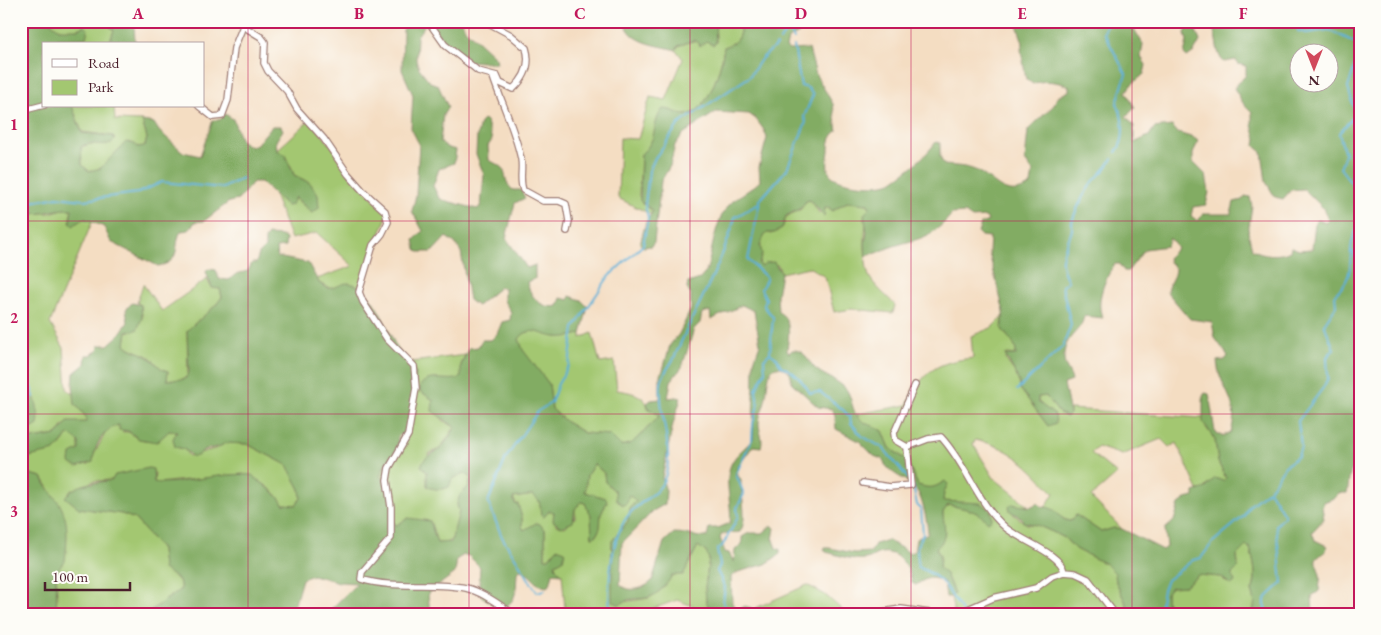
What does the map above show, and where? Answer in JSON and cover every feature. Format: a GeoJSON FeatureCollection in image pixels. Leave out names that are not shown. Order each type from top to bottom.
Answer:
{"type":"FeatureCollection","features":[{"type":"Feature","properties":{"kind":"street"},"geometry":{"type":"LineString","coordinates":[[428,21],[445,45],[478,71],[497,76],[500,83],[513,88],[525,75],[528,56],[526,48],[511,35],[486,21]]}},
{"type":"Feature","properties":{"kind":"street"},"geometry":{"type":"LineString","coordinates":[[200,108],[213,118],[222,116],[228,100],[234,48],[243,24],[265,42],[264,63],[268,71],[287,91],[297,109],[324,139],[348,174],[385,211],[388,222],[373,244],[360,292],[388,339],[414,366],[416,388],[408,434],[389,468],[387,480],[392,521],[391,538],[362,572],[361,580],[377,584],[448,585],[468,589],[514,614]]}},
{"type":"Feature","properties":{"kind":"street"},"geometry":{"type":"LineString","coordinates":[[492,74],[515,137],[521,161],[520,182],[522,190],[543,201],[559,201],[566,204],[569,221],[567,231]]}},
{"type":"Feature","properties":{"kind":"street"},"geometry":{"type":"LineString","coordinates":[[21,111],[42,106]]}},
{"type":"Feature","properties":{"kind":"street"},"geometry":{"type":"LineString","coordinates":[[907,447],[895,440],[894,433],[915,385]]}},
{"type":"Feature","properties":{"kind":"street"},"geometry":{"type":"LineString","coordinates":[[907,447],[928,439],[941,437],[994,517],[1009,530],[1055,557],[1064,567],[1064,572]]}},
{"type":"Feature","properties":{"kind":"street"},"geometry":{"type":"LineString","coordinates":[[863,483],[890,487],[911,484],[907,447]]}},
{"type":"Feature","properties":{"kind":"street"},"geometry":{"type":"LineString","coordinates":[[957,614],[993,598],[1031,590],[1052,576],[1064,572],[1088,579],[1115,614]]}},
{"type":"Feature","properties":{"kind":"street"},"geometry":{"type":"LineString","coordinates":[[870,614],[901,610],[937,614]]}},
{"type":"Feature","properties":{"kind":"green space"},"geometry":{"type":"Polygon","coordinates":[[[21,21],[49,21],[59,29],[77,29],[85,26],[88,29],[86,38],[54,39],[52,42],[42,42],[42,108],[73,108],[82,133],[113,136],[115,140],[111,143],[89,144],[81,147],[82,165],[89,171],[101,168],[126,142],[135,144],[137,147],[145,146],[147,138],[142,121],[154,123],[159,131],[183,152],[200,156],[213,120],[220,120],[225,114],[233,119],[240,139],[247,145],[255,146],[272,126],[281,126],[283,130],[276,141],[277,150],[285,155],[294,175],[310,183],[318,195],[319,208],[312,213],[295,197],[292,205],[287,206],[261,182],[253,182],[238,200],[229,202],[204,221],[195,222],[189,230],[181,231],[174,257],[166,264],[158,266],[111,242],[104,227],[84,218],[73,226],[70,223],[72,209],[34,214],[21,213],[21,21]]]}},
{"type":"Feature","properties":{"kind":"green space"},"geometry":{"type":"Polygon","coordinates":[[[49,21],[103,21],[114,30],[110,42],[52,42],[54,39],[85,38],[80,27],[68,31],[49,21]]]}},
{"type":"Feature","properties":{"kind":"green space"},"geometry":{"type":"Polygon","coordinates":[[[103,21],[134,21],[135,42],[110,42],[114,30],[103,21]]]}},
{"type":"Feature","properties":{"kind":"green space"},"geometry":{"type":"Polygon","coordinates":[[[409,21],[462,21],[465,29],[496,58],[497,63],[469,61],[464,55],[451,50],[427,22],[417,36],[416,60],[419,68],[430,82],[438,85],[448,107],[443,115],[440,142],[448,148],[456,150],[454,163],[439,169],[433,186],[439,198],[443,200],[477,209],[481,206],[484,175],[476,154],[477,136],[480,123],[484,119],[487,122],[492,140],[488,146],[489,160],[502,167],[510,187],[513,190],[521,190],[525,198],[515,203],[506,238],[527,268],[535,265],[535,279],[527,282],[531,293],[538,301],[547,306],[558,306],[561,298],[569,300],[570,296],[581,300],[588,307],[581,334],[559,337],[527,332],[519,339],[523,350],[549,384],[552,409],[566,422],[584,433],[610,435],[621,446],[632,443],[657,419],[659,415],[648,408],[647,403],[651,400],[660,399],[660,374],[663,370],[670,345],[679,334],[691,309],[691,295],[687,288],[688,283],[700,279],[706,272],[717,228],[724,212],[729,205],[760,181],[759,167],[767,138],[764,130],[756,119],[749,114],[716,112],[683,134],[675,145],[670,166],[661,181],[654,242],[651,246],[643,247],[640,244],[646,222],[653,211],[640,201],[641,154],[651,142],[657,120],[663,109],[685,115],[693,113],[701,107],[717,76],[724,47],[734,42],[740,33],[740,24],[737,21],[746,21],[750,25],[753,21],[799,21],[799,33],[788,39],[786,48],[789,50],[809,49],[816,75],[833,104],[837,131],[830,140],[828,166],[830,174],[835,178],[851,183],[871,185],[888,183],[899,177],[916,163],[936,142],[940,143],[940,157],[944,165],[960,166],[975,170],[1001,188],[1014,191],[1022,190],[1031,185],[1033,172],[1025,161],[1028,130],[1054,105],[1057,97],[1069,91],[1069,86],[1061,83],[1047,81],[1033,84],[1026,79],[1021,49],[1023,43],[1016,21],[1134,21],[1134,29],[1143,44],[1141,57],[1146,65],[1144,74],[1126,92],[1135,108],[1126,116],[1134,126],[1134,143],[1149,136],[1154,128],[1172,126],[1178,133],[1198,141],[1193,154],[1193,162],[1206,175],[1209,192],[1206,205],[1193,207],[1191,216],[1198,221],[1203,214],[1231,214],[1234,202],[1242,200],[1245,196],[1250,197],[1252,206],[1248,232],[1252,249],[1260,253],[1276,255],[1290,251],[1291,247],[1299,250],[1312,249],[1315,223],[1318,220],[1326,223],[1328,219],[1323,208],[1304,189],[1291,190],[1283,199],[1275,197],[1266,182],[1262,152],[1255,146],[1256,139],[1252,125],[1252,112],[1243,103],[1234,88],[1246,75],[1246,66],[1238,64],[1236,60],[1224,62],[1217,49],[1214,32],[1209,21],[1360,21],[1360,462],[1351,471],[1347,493],[1338,493],[1336,497],[1324,502],[1322,507],[1324,519],[1312,532],[1315,540],[1327,546],[1326,551],[1316,559],[1320,579],[1319,591],[1312,596],[1313,614],[1251,614],[1254,606],[1252,591],[1255,581],[1255,570],[1250,548],[1246,546],[1237,555],[1238,568],[1232,574],[1235,582],[1231,585],[1221,577],[1198,575],[1185,586],[1171,587],[1166,594],[1167,607],[1177,614],[1131,614],[1116,582],[1115,573],[1106,564],[1074,548],[1065,538],[1037,525],[1023,522],[1022,518],[1010,511],[1009,507],[1012,504],[1030,507],[1038,503],[1054,510],[1065,520],[1071,521],[1076,515],[1101,532],[1114,528],[1122,529],[1163,550],[1167,547],[1165,529],[1174,521],[1179,504],[1186,499],[1194,497],[1194,492],[1206,488],[1215,478],[1223,481],[1226,478],[1218,462],[1215,440],[1203,422],[1203,396],[1205,393],[1209,394],[1215,432],[1223,436],[1231,432],[1233,411],[1221,379],[1217,361],[1225,360],[1228,356],[1215,338],[1212,322],[1190,319],[1167,292],[1175,268],[1168,258],[1177,248],[1170,238],[1167,246],[1145,249],[1128,271],[1124,271],[1119,264],[1115,264],[1105,282],[1100,297],[1103,318],[1084,316],[1064,351],[1064,362],[1072,381],[1064,384],[1070,414],[1067,417],[1059,413],[1046,396],[1038,397],[1038,402],[1055,415],[1056,423],[1048,426],[1021,390],[1016,374],[1005,355],[1016,355],[1016,351],[1013,343],[1002,329],[1004,312],[989,253],[990,237],[981,236],[978,233],[981,224],[988,221],[986,217],[972,218],[965,213],[952,214],[936,230],[923,237],[869,254],[866,257],[865,244],[867,232],[864,214],[870,208],[868,204],[847,202],[832,211],[829,207],[825,208],[824,216],[810,200],[806,201],[801,208],[786,216],[782,229],[774,233],[766,233],[760,245],[762,254],[759,264],[762,266],[765,263],[774,262],[781,273],[777,295],[778,312],[783,315],[788,324],[787,351],[789,353],[792,350],[801,352],[817,370],[846,389],[857,416],[866,423],[883,431],[890,448],[907,461],[918,485],[932,487],[945,481],[948,484],[944,492],[943,501],[980,503],[991,511],[992,519],[988,522],[975,512],[948,505],[943,512],[945,531],[943,540],[936,548],[940,556],[939,568],[946,574],[954,594],[951,597],[946,597],[944,582],[940,580],[930,578],[916,585],[912,583],[906,566],[893,554],[881,553],[861,559],[826,552],[824,548],[854,553],[871,552],[875,544],[887,540],[910,553],[914,551],[916,539],[928,533],[923,505],[919,494],[913,486],[890,470],[882,459],[874,456],[859,441],[836,429],[835,416],[832,409],[818,407],[792,383],[789,371],[781,367],[775,367],[771,370],[769,376],[760,418],[761,447],[753,446],[737,468],[738,476],[741,479],[744,513],[743,526],[740,532],[722,534],[720,538],[725,552],[729,553],[734,562],[735,550],[742,544],[742,537],[749,533],[763,533],[772,525],[775,528],[773,540],[776,548],[780,549],[780,554],[766,564],[738,572],[731,577],[732,603],[737,610],[745,606],[752,608],[742,614],[711,613],[706,600],[705,587],[709,559],[706,552],[698,546],[683,575],[672,575],[657,593],[646,598],[629,600],[620,605],[612,601],[612,541],[628,521],[630,508],[636,501],[629,495],[627,503],[623,505],[616,500],[615,491],[605,482],[604,473],[594,464],[587,475],[585,492],[606,498],[607,502],[601,514],[600,528],[596,536],[592,537],[591,515],[585,503],[581,502],[575,509],[573,522],[561,527],[553,521],[554,512],[549,511],[543,518],[539,501],[533,495],[513,498],[515,504],[518,504],[524,530],[536,523],[540,524],[545,531],[545,558],[549,558],[557,548],[565,551],[563,560],[555,564],[562,574],[553,573],[550,585],[546,587],[520,570],[517,573],[516,591],[513,600],[507,606],[499,607],[482,597],[479,584],[480,567],[469,556],[464,555],[457,559],[455,573],[428,593],[430,614],[326,614],[357,583],[339,582],[313,575],[302,579],[292,614],[186,614],[173,611],[169,614],[146,614],[181,589],[179,580],[163,569],[161,549],[135,519],[122,514],[79,508],[65,497],[70,492],[87,484],[112,480],[115,475],[149,468],[153,469],[154,482],[158,483],[228,475],[252,475],[273,492],[283,504],[296,505],[301,498],[300,489],[287,465],[247,444],[225,443],[218,447],[204,450],[193,457],[184,449],[175,447],[173,439],[177,431],[169,431],[157,442],[139,439],[128,431],[119,430],[119,425],[104,434],[95,450],[93,462],[77,467],[70,463],[71,454],[79,450],[79,442],[69,434],[55,451],[25,458],[23,463],[30,474],[42,477],[59,503],[65,517],[67,531],[66,554],[65,561],[60,566],[56,577],[56,606],[67,614],[21,614],[21,441],[57,435],[68,422],[86,422],[86,417],[75,404],[74,373],[85,364],[86,355],[91,355],[98,350],[99,345],[108,345],[118,336],[128,322],[126,309],[132,303],[141,305],[142,318],[137,330],[127,331],[125,344],[168,371],[167,380],[185,379],[189,372],[187,331],[214,307],[222,297],[220,289],[212,288],[206,272],[208,269],[216,270],[219,279],[229,280],[236,274],[248,271],[252,263],[256,263],[259,254],[265,248],[265,239],[268,235],[282,236],[286,239],[285,247],[276,248],[277,257],[308,263],[319,283],[327,288],[333,288],[346,283],[353,284],[367,293],[378,308],[396,346],[416,374],[408,427],[398,437],[396,450],[385,464],[380,476],[390,491],[393,523],[397,525],[408,518],[430,521],[437,543],[451,542],[459,512],[457,504],[460,495],[469,486],[471,477],[464,473],[452,479],[449,487],[444,489],[435,489],[427,486],[427,472],[421,466],[427,457],[442,447],[455,427],[432,411],[433,400],[420,391],[420,386],[429,380],[456,379],[461,377],[461,365],[469,348],[478,347],[482,340],[491,340],[497,334],[502,322],[510,320],[511,312],[504,301],[504,288],[500,287],[477,306],[469,300],[461,252],[455,243],[446,237],[432,252],[419,252],[416,249],[414,240],[423,231],[412,211],[416,195],[419,144],[411,128],[413,95],[402,70],[403,30],[409,21]],[[742,305],[711,320],[710,311],[702,313],[700,323],[694,329],[682,367],[671,381],[668,398],[681,398],[673,424],[662,478],[666,491],[665,504],[653,511],[622,543],[620,585],[628,589],[645,586],[652,581],[664,542],[674,533],[707,537],[709,528],[718,528],[730,523],[728,474],[730,466],[738,453],[753,439],[754,361],[760,344],[754,311],[742,305]]]}},
{"type":"Feature","properties":{"kind":"green space"},"geometry":{"type":"Polygon","coordinates":[[[625,21],[715,21],[716,42],[714,45],[706,41],[700,46],[694,40],[678,46],[676,50],[653,45],[632,35],[625,21]]]}},
{"type":"Feature","properties":{"kind":"green space"},"geometry":{"type":"Polygon","coordinates":[[[715,21],[737,21],[740,24],[740,33],[737,39],[724,47],[716,79],[705,102],[698,110],[689,114],[680,113],[657,120],[653,142],[641,154],[639,196],[643,204],[653,211],[650,214],[618,198],[620,138],[638,139],[650,97],[666,100],[683,59],[676,50],[678,46],[701,40],[714,45],[716,41],[715,21]]]}},
{"type":"Feature","properties":{"kind":"green space"},"geometry":{"type":"Polygon","coordinates":[[[1192,21],[1196,21],[1195,29],[1200,41],[1194,52],[1187,57],[1184,54],[1187,41],[1185,33],[1192,21]]]}},
{"type":"Feature","properties":{"kind":"green space"},"geometry":{"type":"Polygon","coordinates":[[[73,108],[114,108],[115,120],[142,121],[147,138],[145,146],[137,147],[130,142],[101,168],[89,172],[82,165],[81,147],[113,136],[82,132],[73,108]]]}},
{"type":"Feature","properties":{"kind":"green space"},"geometry":{"type":"Polygon","coordinates":[[[310,120],[338,154],[351,175],[388,214],[359,286],[347,284],[331,289],[319,283],[317,279],[353,266],[317,233],[291,239],[274,195],[278,196],[282,201],[292,201],[294,197],[312,213],[318,195],[310,183],[294,175],[291,166],[277,150],[310,120]]]}},
{"type":"Feature","properties":{"kind":"green space"},"geometry":{"type":"Polygon","coordinates":[[[810,200],[820,214],[825,208],[836,209],[847,202],[868,204],[870,208],[866,221],[865,241],[867,270],[874,283],[895,305],[893,313],[852,309],[834,312],[825,277],[809,267],[781,273],[778,265],[762,267],[759,264],[761,244],[766,233],[774,233],[782,229],[786,217],[801,209],[806,201],[810,200]]]}},
{"type":"Feature","properties":{"kind":"green space"},"geometry":{"type":"Polygon","coordinates":[[[63,209],[72,209],[70,218],[93,220],[50,323],[64,348],[67,389],[75,395],[75,404],[87,418],[86,422],[64,425],[57,435],[21,441],[22,434],[37,425],[37,416],[23,359],[21,213],[50,213],[63,209]]]}},
{"type":"Feature","properties":{"kind":"green space"},"geometry":{"type":"Polygon","coordinates":[[[207,279],[210,285],[220,289],[222,297],[214,307],[187,331],[188,376],[181,380],[167,380],[168,371],[160,368],[148,356],[131,349],[125,344],[127,331],[132,331],[142,318],[141,305],[137,303],[143,284],[162,311],[207,279]]]}},
{"type":"Feature","properties":{"kind":"green space"},"geometry":{"type":"Polygon","coordinates":[[[1004,316],[1002,329],[1012,341],[1016,350],[1016,355],[1007,354],[1006,360],[1016,374],[1021,390],[1048,426],[1041,404],[1038,402],[1038,397],[1046,396],[1059,413],[1070,414],[1070,409],[1203,418],[1205,426],[1215,440],[1218,462],[1226,478],[1223,481],[1209,484],[1203,490],[1198,490],[1177,443],[1169,447],[1161,439],[1122,455],[1098,447],[1091,453],[1117,474],[1091,497],[1122,529],[1114,528],[1101,532],[1076,515],[1071,521],[1061,517],[1053,510],[1045,508],[1054,493],[1019,459],[988,443],[975,440],[973,444],[994,478],[1030,507],[1026,505],[1013,514],[1027,524],[1037,525],[1065,538],[1074,548],[1106,564],[1115,573],[1116,582],[1131,614],[1114,614],[1108,608],[1098,614],[954,614],[951,597],[954,594],[946,574],[939,569],[940,556],[936,548],[940,544],[943,535],[943,512],[948,505],[967,508],[983,516],[991,511],[943,501],[946,488],[942,483],[939,487],[926,488],[918,485],[904,458],[890,448],[883,431],[865,423],[857,414],[907,405],[919,384],[932,370],[949,362],[973,358],[971,336],[991,328],[1004,316]]]}},
{"type":"Feature","properties":{"kind":"green space"},"geometry":{"type":"Polygon","coordinates":[[[21,329],[24,365],[39,419],[38,425],[21,435],[21,329]]]}},
{"type":"Feature","properties":{"kind":"green space"},"geometry":{"type":"Polygon","coordinates":[[[534,330],[557,337],[581,334],[581,338],[592,333],[600,363],[614,361],[617,390],[640,397],[647,403],[648,408],[659,415],[657,419],[632,443],[621,446],[610,435],[584,433],[566,422],[552,409],[549,384],[523,351],[519,339],[522,334],[534,330]]]}},
{"type":"Feature","properties":{"kind":"green space"},"geometry":{"type":"Polygon","coordinates":[[[465,355],[461,365],[462,376],[457,379],[420,386],[420,391],[433,400],[438,414],[444,421],[455,427],[440,449],[428,454],[450,482],[464,473],[471,477],[469,486],[460,495],[457,504],[459,512],[453,538],[446,544],[437,543],[430,521],[410,520],[397,525],[393,523],[390,491],[380,476],[408,427],[412,362],[465,355]]]}},
{"type":"Feature","properties":{"kind":"green space"},"geometry":{"type":"Polygon","coordinates":[[[119,425],[123,432],[128,432],[144,440],[153,439],[169,431],[178,431],[179,448],[184,449],[189,456],[218,448],[225,443],[247,444],[287,465],[300,489],[301,498],[296,505],[283,504],[266,485],[243,474],[158,483],[154,482],[155,473],[115,475],[112,480],[94,481],[70,491],[79,508],[122,514],[135,519],[161,549],[165,567],[179,580],[181,589],[146,614],[89,614],[84,610],[80,614],[67,614],[56,606],[53,495],[42,477],[30,474],[23,462],[25,458],[58,448],[69,434],[79,442],[81,465],[89,464],[107,430],[119,425]]]}},
{"type":"Feature","properties":{"kind":"green space"},"geometry":{"type":"Polygon","coordinates":[[[594,464],[604,473],[605,482],[615,491],[619,503],[629,495],[636,501],[630,508],[628,521],[612,541],[611,564],[623,602],[649,598],[661,590],[672,575],[683,574],[698,545],[706,552],[709,559],[705,587],[706,600],[711,613],[677,600],[638,614],[571,614],[565,609],[562,574],[556,569],[555,564],[559,562],[554,551],[549,558],[545,559],[545,531],[525,531],[522,527],[522,517],[513,498],[533,495],[539,501],[543,517],[549,511],[554,512],[556,525],[565,527],[575,518],[575,509],[581,502],[585,503],[591,514],[592,537],[596,536],[601,513],[605,506],[597,496],[584,493],[587,475],[594,464]]]}},
{"type":"Feature","properties":{"kind":"green space"},"geometry":{"type":"Polygon","coordinates":[[[1246,546],[1250,548],[1255,570],[1255,581],[1252,591],[1254,606],[1251,614],[1177,614],[1167,607],[1166,594],[1171,587],[1185,586],[1198,575],[1221,577],[1227,583],[1234,578],[1232,574],[1238,564],[1237,555],[1246,546]]]}},
{"type":"Feature","properties":{"kind":"green space"},"geometry":{"type":"Polygon","coordinates":[[[807,585],[824,594],[847,614],[742,614],[807,585]]]}},
{"type":"Feature","properties":{"kind":"waterway"},"geometry":{"type":"LineString","coordinates":[[785,21],[794,39]]}},
{"type":"Feature","properties":{"kind":"waterway"},"geometry":{"type":"LineString","coordinates":[[1107,21],[1104,33],[1126,74],[1117,103],[1121,115],[1123,134],[1122,141],[1116,152]]}},
{"type":"Feature","properties":{"kind":"waterway"},"geometry":{"type":"LineString","coordinates":[[1297,21],[1298,31],[1306,33],[1329,30],[1356,43],[1359,52],[1348,88],[1356,114],[1339,133],[1345,154],[1340,168],[1360,194]]}},
{"type":"Feature","properties":{"kind":"waterway"},"geometry":{"type":"LineString","coordinates":[[780,41],[788,27]]}},
{"type":"Feature","properties":{"kind":"waterway"},"geometry":{"type":"LineString","coordinates":[[545,590],[537,592],[502,537],[488,502],[506,458],[538,411],[551,403],[558,384],[569,365],[574,328],[609,276],[643,245],[648,218],[645,205],[649,171],[655,158],[679,124],[749,77],[762,58],[777,45]]}},
{"type":"Feature","properties":{"kind":"waterway"},"geometry":{"type":"LineString","coordinates":[[728,614],[723,602],[725,587],[717,571],[720,565],[717,550],[723,545],[738,517],[737,508],[744,494],[736,474],[752,439],[753,423],[758,405],[756,390],[765,371],[764,359],[770,353],[773,317],[764,306],[766,299],[761,289],[767,278],[748,260],[760,200],[787,169],[806,122],[804,117],[813,95],[808,88],[801,86],[794,46]]}},
{"type":"Feature","properties":{"kind":"waterway"},"geometry":{"type":"LineString","coordinates":[[1017,390],[1063,346],[1071,325],[1062,286],[1068,281],[1062,267],[1062,256],[1072,232],[1073,218],[1080,202],[1086,191],[1105,170],[1112,159]]}},
{"type":"Feature","properties":{"kind":"waterway"},"geometry":{"type":"LineString","coordinates":[[21,204],[57,197],[84,200],[138,193],[162,182],[223,188],[242,178]]}},
{"type":"Feature","properties":{"kind":"waterway"},"geometry":{"type":"LineString","coordinates":[[611,614],[610,574],[615,544],[620,530],[626,518],[634,509],[661,486],[666,474],[668,452],[660,393],[662,380],[723,253],[735,217],[760,203]]}},
{"type":"Feature","properties":{"kind":"waterway"},"geometry":{"type":"LineString","coordinates":[[1159,614],[1163,590],[1167,580],[1193,560],[1201,558],[1213,542],[1244,516],[1249,506],[1269,490],[1285,466],[1298,456],[1301,447],[1298,421],[1323,388],[1328,378],[1327,357],[1334,349],[1324,324],[1336,306],[1335,294],[1348,277],[1352,243],[1360,225]]}},
{"type":"Feature","properties":{"kind":"waterway"},"geometry":{"type":"LineString","coordinates":[[1351,250],[1360,263]]}},
{"type":"Feature","properties":{"kind":"waterway"},"geometry":{"type":"LineString","coordinates":[[21,343],[34,397]]}},
{"type":"Feature","properties":{"kind":"waterway"},"geometry":{"type":"LineString","coordinates":[[771,354],[777,358],[781,366],[798,377],[810,393],[820,392],[842,409],[850,417],[851,423],[862,436],[883,448],[908,478]]}},
{"type":"Feature","properties":{"kind":"waterway"},"geometry":{"type":"LineString","coordinates":[[913,486],[917,505],[921,509],[923,534],[917,546],[918,567],[940,580],[962,611]]}},
{"type":"Feature","properties":{"kind":"waterway"},"geometry":{"type":"LineString","coordinates":[[1265,614],[1265,599],[1282,583],[1276,525],[1285,516],[1269,490]]}}]}
